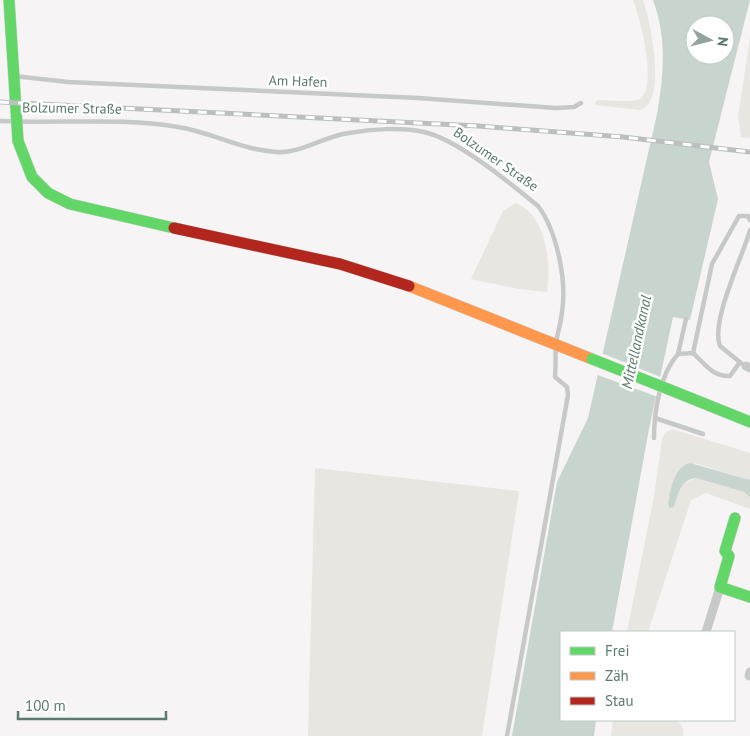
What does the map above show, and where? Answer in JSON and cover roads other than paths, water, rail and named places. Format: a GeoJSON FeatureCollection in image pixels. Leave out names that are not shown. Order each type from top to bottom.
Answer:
{"type":"FeatureCollection","features":[{"type":"Feature","properties":{"kind":"main road"},"geometry":{"type":"LineString","coordinates":[[7,4],[16,121]]}},
{"type":"Feature","properties":{"kind":"main road","name":"Bolzumer Straße"},"geometry":{"type":"LineString","coordinates":[[16,121],[22,161],[29,175],[48,194],[70,205],[340,264],[414,288],[750,422]]}},
{"type":"Feature","properties":{"kind":"main road"},"geometry":{"type":"LineString","coordinates":[[735,518],[725,550],[729,556],[720,587],[750,597]]}},
{"type":"Feature","properties":{"kind":"street"},"geometry":{"type":"LineString","coordinates":[[706,631],[720,587]]}},
{"type":"Feature","properties":{"kind":"lane","name":"Am Hafen"},"geometry":{"type":"LineString","coordinates":[[13,76],[68,82],[381,96],[556,108],[574,107],[581,103]]}},
{"type":"Feature","properties":{"kind":"lane"},"geometry":{"type":"LineString","coordinates":[[0,121],[16,121]]}},
{"type":"Feature","properties":{"kind":"lane","name":"Bolzumer Straße"},"geometry":{"type":"LineString","coordinates":[[16,121],[164,125],[196,131],[253,149],[277,152],[291,152],[329,137],[349,132],[412,131],[424,132],[440,138],[524,195],[538,206],[546,216],[553,234],[563,292],[563,311],[556,344]]}},
{"type":"Feature","properties":{"kind":"lane"},"geometry":{"type":"LineString","coordinates":[[693,353],[712,264],[739,216],[748,216],[750,220]]}},
{"type":"Feature","properties":{"kind":"lane"},"geometry":{"type":"LineString","coordinates":[[678,354],[693,353],[716,375],[730,376],[747,366],[720,346],[717,333],[727,294],[750,230]]}},
{"type":"Feature","properties":{"kind":"lane"},"geometry":{"type":"LineString","coordinates":[[654,438],[655,418],[666,372],[678,354],[686,319]]}},
{"type":"Feature","properties":{"kind":"lane"},"geometry":{"type":"LineString","coordinates":[[508,736],[568,395],[567,388],[556,377],[556,344]]}},
{"type":"Feature","properties":{"kind":"lane"},"geometry":{"type":"LineString","coordinates":[[655,418],[703,434]]}},
{"type":"Feature","properties":{"kind":"water","name":"Mittellandkanal"},"geometry":{"type":"Polygon","coordinates":[[[653,0],[750,0],[735,59],[735,15],[685,15],[685,65],[734,65],[709,162],[718,199],[690,320],[673,317],[649,429],[612,631],[560,631],[560,721],[596,721],[594,736],[512,736],[557,482],[588,418],[657,114],[663,70],[661,28],[653,0]]]}},
{"type":"Feature","properties":{"kind":"water"},"geometry":{"type":"Polygon","coordinates":[[[690,463],[750,480],[750,497],[744,492],[696,478],[683,485],[678,493],[674,507],[670,508],[668,504],[670,492],[676,474],[690,463]]]}},
{"type":"Feature","properties":{"kind":"railway"},"geometry":{"type":"LineString","coordinates":[[0,102],[478,126],[623,137],[750,152]]}}]}
